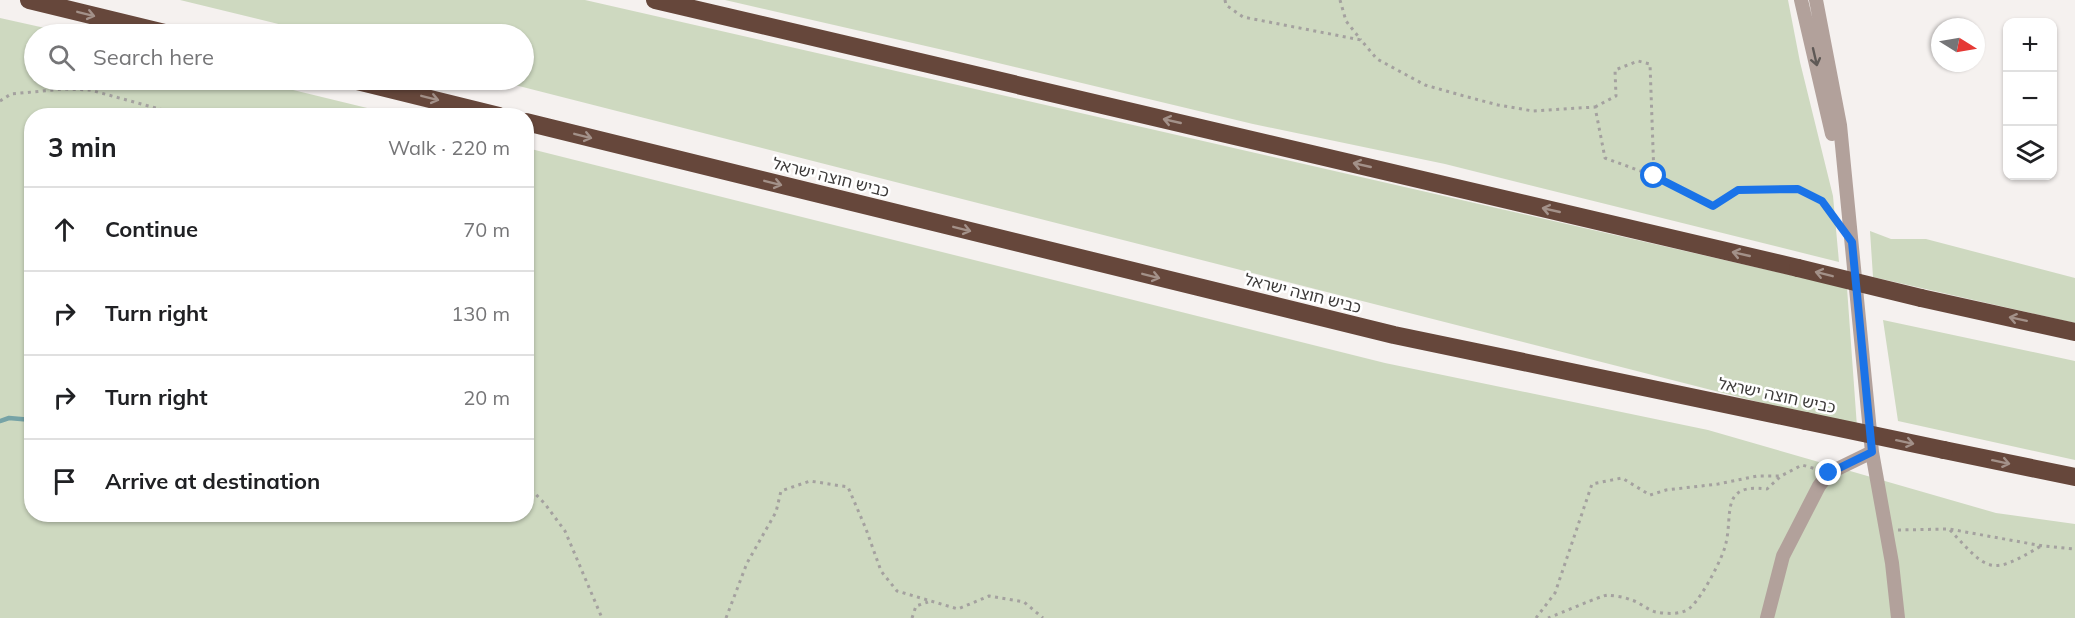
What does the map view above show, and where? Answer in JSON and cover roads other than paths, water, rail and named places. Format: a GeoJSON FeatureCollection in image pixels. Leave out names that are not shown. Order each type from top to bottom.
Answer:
{"type":"FeatureCollection","features":[{"type":"Feature","properties":{"kind":"highway"},"geometry":{"type":"LineString","coordinates":[[29,0],[128,24]]}},
{"type":"Feature","properties":{"kind":"highway"},"geometry":{"type":"LineString","coordinates":[[655,0],[2075,332]]}},
{"type":"Feature","properties":{"kind":"highway"},"geometry":{"type":"LineString","coordinates":[[394,90],[467,108]]}},
{"type":"Feature","properties":{"kind":"highway","name":"כביש חוצה ישראל"},"geometry":{"type":"LineString","coordinates":[[534,124],[1394,335],[2075,477]]}},
{"type":"Feature","properties":{"kind":"street"},"geometry":{"type":"LineString","coordinates":[[1802,0],[1829,119],[1852,242]]}},
{"type":"Feature","properties":{"kind":"street"},"geometry":{"type":"LineString","coordinates":[[1816,0],[1840,125],[1872,452],[1887,530],[1898,618]]}},
{"type":"Feature","properties":{"kind":"street"},"geometry":{"type":"LineString","coordinates":[[1767,618],[1783,556],[1820,486],[1829,473],[1872,452]]}},
{"type":"Feature","properties":{"kind":"waterway"},"geometry":{"type":"LineString","coordinates":[[0,421],[9,418],[24,419]]}}]}
